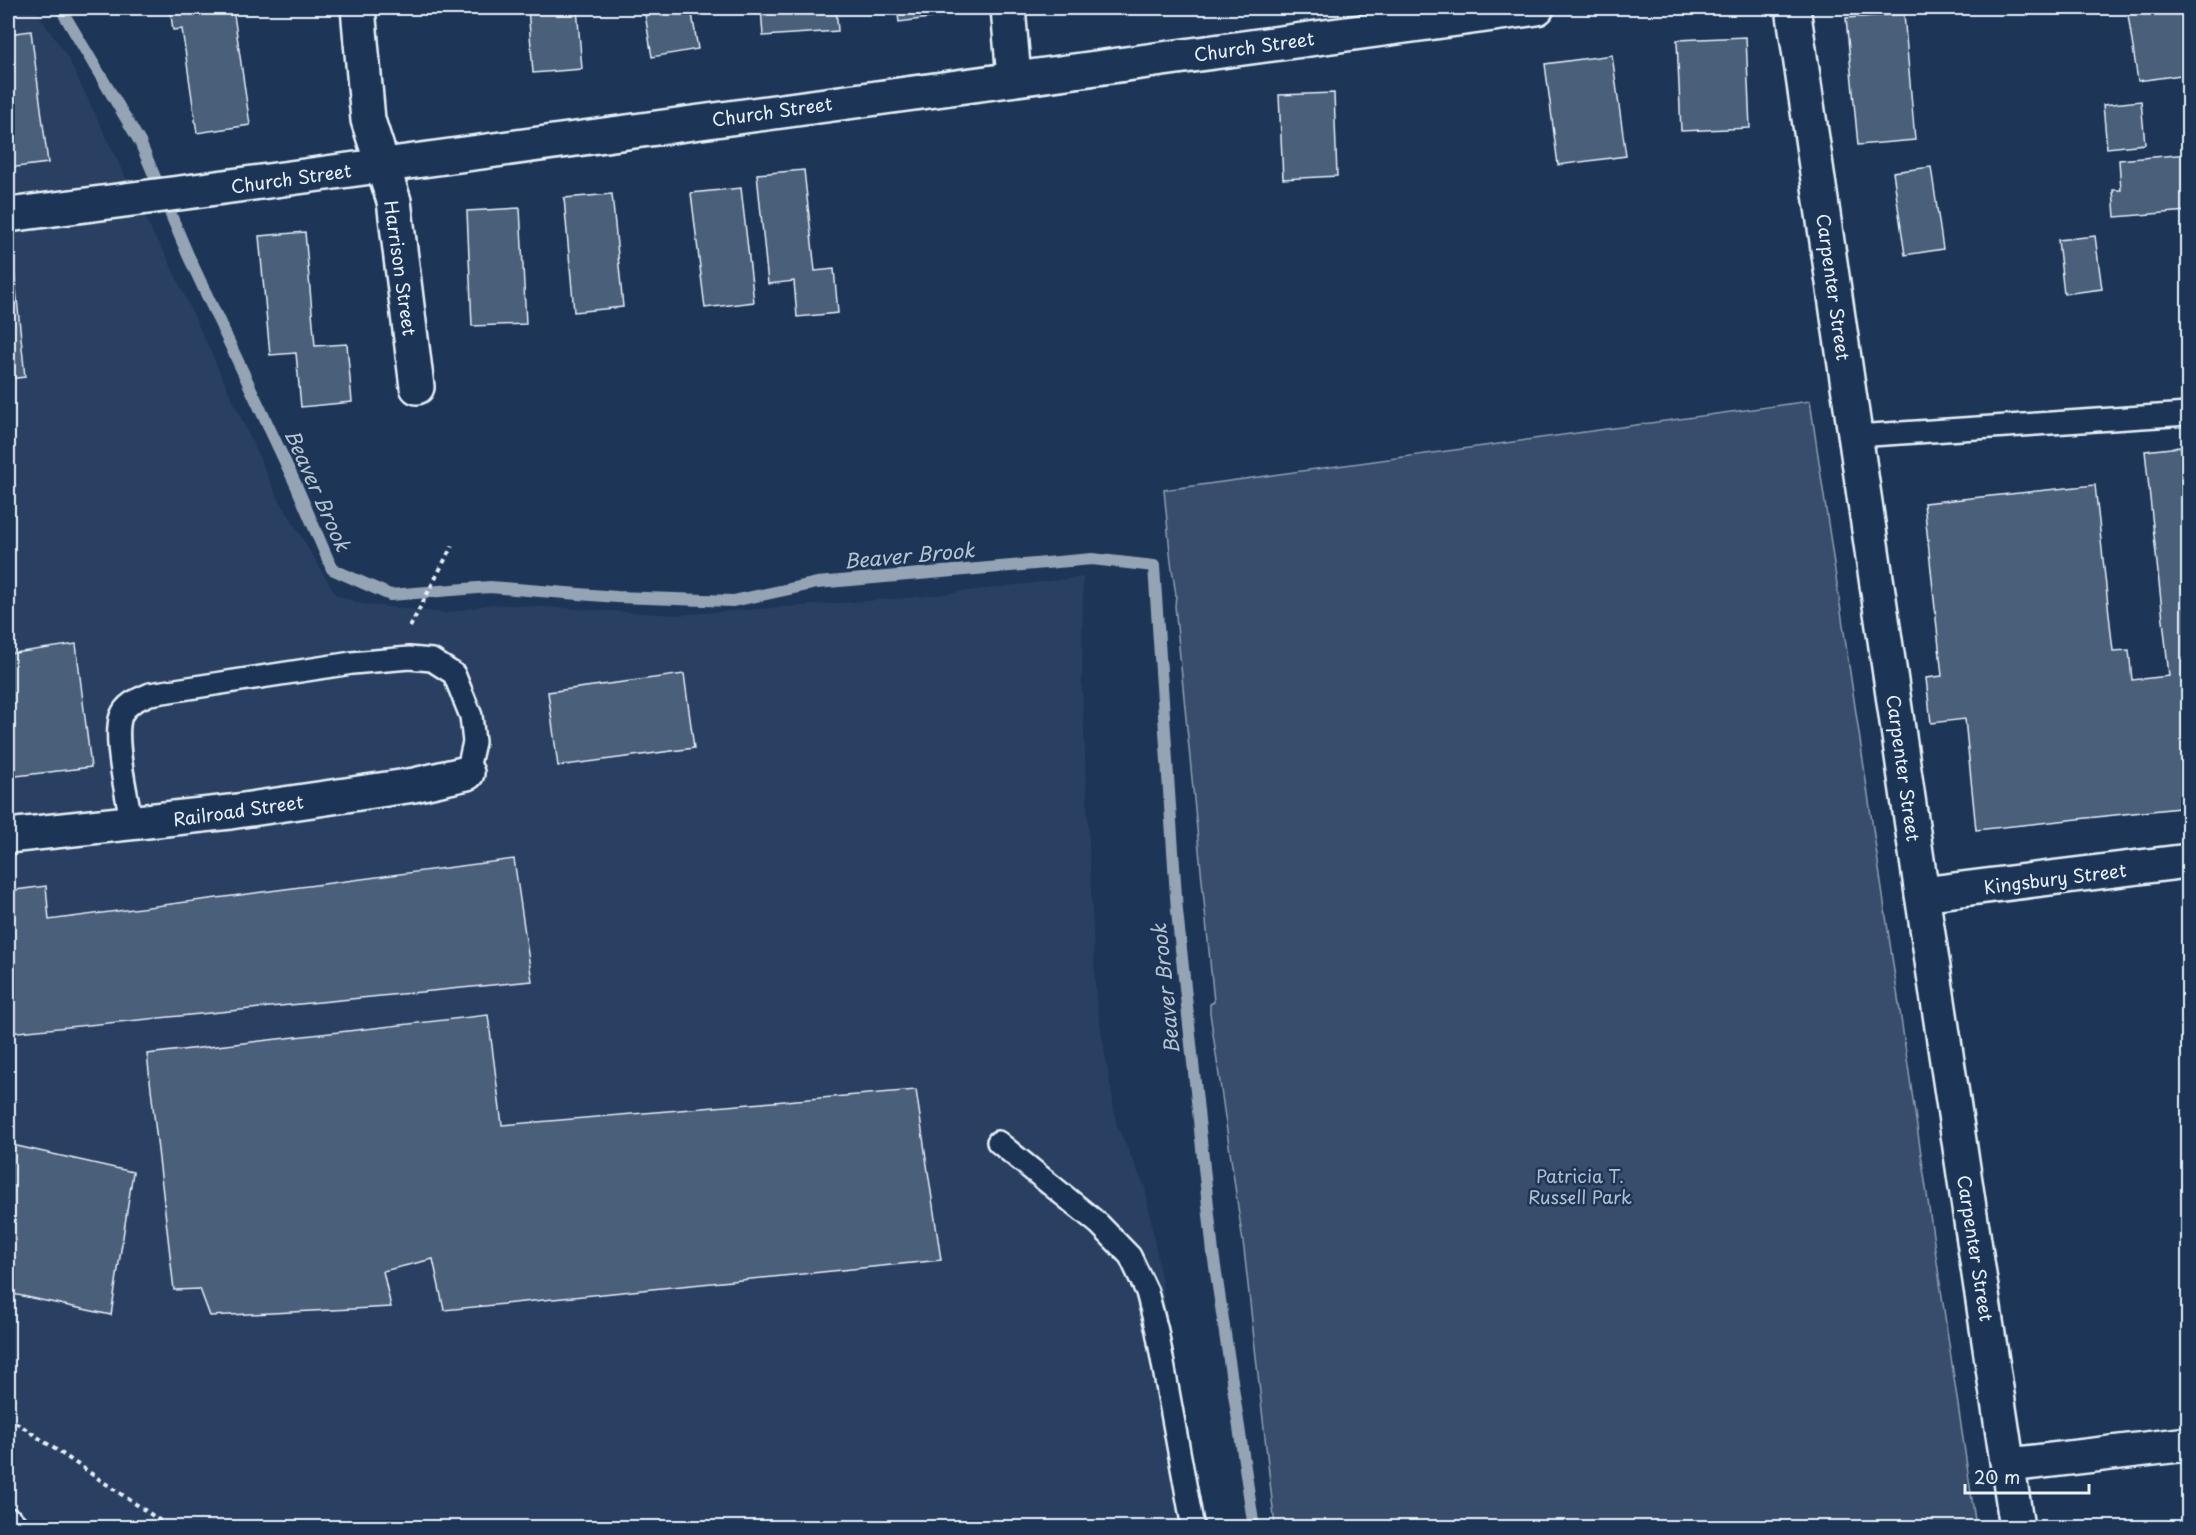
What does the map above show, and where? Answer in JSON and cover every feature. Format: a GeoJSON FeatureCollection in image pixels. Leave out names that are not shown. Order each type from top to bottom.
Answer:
{"type":"FeatureCollection","features":[{"type":"Feature","properties":{"kind":"street","name":"Harrison Street"},"geometry":{"type":"LineString","coordinates":[[358,8],[368,120],[394,201],[417,387]]}},
{"type":"Feature","properties":{"kind":"street"},"geometry":{"type":"LineString","coordinates":[[1008,8],[1014,78]]}},
{"type":"Feature","properties":{"kind":"street","name":"Church Street"},"geometry":{"type":"LineString","coordinates":[[8,215],[1537,8]]}},
{"type":"Feature","properties":{"kind":"street","name":"Carpenter Street"},"geometry":{"type":"LineString","coordinates":[[1793,8],[2017,1527]]}},
{"type":"Feature","properties":{"kind":"street","name":"Railroad Street"},"geometry":{"type":"LineString","coordinates":[[8,836],[132,823],[414,785],[467,773]]}},
{"type":"Feature","properties":{"kind":"street","name":"Kingsbury Street"},"geometry":{"type":"LineString","coordinates":[[1922,894],[2188,861]]}},
{"type":"Feature","properties":{"kind":"street"},"geometry":{"type":"LineString","coordinates":[[2009,1465],[2188,1444]]}},
{"type":"Feature","properties":{"kind":"lane"},"geometry":{"type":"LineString","coordinates":[[1856,436],[2188,414]]}},
{"type":"Feature","properties":{"kind":"lane"},"geometry":{"type":"LineString","coordinates":[[132,823],[118,733],[121,714],[132,702],[150,694],[352,663],[409,658],[432,660],[454,674],[471,716],[474,742],[467,773]]}},
{"type":"Feature","properties":{"kind":"lane"},"geometry":{"type":"LineString","coordinates":[[998,1142],[1099,1224],[1130,1256],[1147,1292],[1157,1331],[1193,1527]]}},
{"type":"Feature","properties":{"kind":"path"},"geometry":{"type":"LineString","coordinates":[[414,620],[452,546]]}},
{"type":"Feature","properties":{"kind":"path"},"geometry":{"type":"LineString","coordinates":[[8,1417],[171,1527]]}},
{"type":"Feature","properties":{"kind":"shaded area"},"geometry":{"type":"Polygon","coordinates":[[[8,8],[34,8],[68,58],[154,236],[165,253],[276,494],[336,595],[362,604],[446,613],[492,604],[677,615],[919,597],[1083,577],[1082,687],[1096,999],[1117,1126],[1145,1187],[1205,1527],[8,1527],[8,8]]]}},
{"type":"Feature","properties":{"kind":"green space","name":"Patricia T. Russell Park"},"geometry":{"type":"Polygon","coordinates":[[[1810,401],[1976,1527],[1275,1527],[1244,1249],[1210,1013],[1210,1004],[1214,1002],[1164,490],[1810,401]]]}},
{"type":"Feature","properties":{"kind":"building"},"geometry":{"type":"Polygon","coordinates":[[[170,8],[233,8],[250,125],[197,133],[182,29],[173,30],[170,8]]]}},
{"type":"Feature","properties":{"kind":"building"},"geometry":{"type":"Polygon","coordinates":[[[528,8],[577,8],[582,69],[533,73],[528,8]]]}},
{"type":"Feature","properties":{"kind":"building"},"geometry":{"type":"Polygon","coordinates":[[[644,8],[691,8],[698,49],[652,57],[644,8]]]}},
{"type":"Feature","properties":{"kind":"building"},"geometry":{"type":"Polygon","coordinates":[[[761,8],[836,8],[838,31],[763,36],[761,8]]]}},
{"type":"Feature","properties":{"kind":"building"},"geometry":{"type":"Polygon","coordinates":[[[897,8],[942,8],[944,16],[899,22],[897,8]]]}},
{"type":"Feature","properties":{"kind":"building"},"geometry":{"type":"Polygon","coordinates":[[[2127,8],[2183,8],[2188,47],[2188,74],[2138,81],[2127,8]]]}},
{"type":"Feature","properties":{"kind":"building"},"geometry":{"type":"Polygon","coordinates":[[[1904,14],[1915,140],[1858,145],[1846,18],[1904,14]]]}},
{"type":"Feature","properties":{"kind":"building"},"geometry":{"type":"Polygon","coordinates":[[[31,31],[48,163],[8,168],[8,34],[31,31]]]}},
{"type":"Feature","properties":{"kind":"building"},"geometry":{"type":"Polygon","coordinates":[[[1746,37],[1750,128],[1681,131],[1677,40],[1746,37]]]}},
{"type":"Feature","properties":{"kind":"building"},"geometry":{"type":"Polygon","coordinates":[[[1612,55],[1626,156],[1558,165],[1545,64],[1612,55]]]}},
{"type":"Feature","properties":{"kind":"building"},"geometry":{"type":"Polygon","coordinates":[[[1334,93],[1337,176],[1283,179],[1279,95],[1334,93]]]}},
{"type":"Feature","properties":{"kind":"building"},"geometry":{"type":"Polygon","coordinates":[[[2141,101],[2145,144],[2107,148],[2103,105],[2141,101]]]}},
{"type":"Feature","properties":{"kind":"building"},"geometry":{"type":"Polygon","coordinates":[[[2188,154],[2188,211],[2115,217],[2113,190],[2121,190],[2119,160],[2188,154]]]}},
{"type":"Feature","properties":{"kind":"building"},"geometry":{"type":"Polygon","coordinates":[[[1931,167],[1943,249],[1905,255],[1893,172],[1931,167]]]}},
{"type":"Feature","properties":{"kind":"building"},"geometry":{"type":"Polygon","coordinates":[[[804,170],[815,271],[834,269],[838,313],[797,317],[794,281],[768,284],[757,174],[804,170]]]}},
{"type":"Feature","properties":{"kind":"building"},"geometry":{"type":"Polygon","coordinates":[[[741,188],[754,302],[705,308],[691,193],[741,188]]]}},
{"type":"Feature","properties":{"kind":"building"},"geometry":{"type":"Polygon","coordinates":[[[612,194],[623,307],[574,312],[564,198],[612,194]]]}},
{"type":"Feature","properties":{"kind":"building"},"geometry":{"type":"Polygon","coordinates":[[[520,208],[526,324],[472,326],[467,211],[520,208]]]}},
{"type":"Feature","properties":{"kind":"building"},"geometry":{"type":"Polygon","coordinates":[[[305,232],[315,346],[347,344],[352,402],[301,407],[296,353],[270,355],[259,236],[305,232]]]}},
{"type":"Feature","properties":{"kind":"building"},"geometry":{"type":"Polygon","coordinates":[[[2095,236],[2102,289],[2064,294],[2058,240],[2095,236]]]}},
{"type":"Feature","properties":{"kind":"building"},"geometry":{"type":"Polygon","coordinates":[[[8,260],[13,260],[25,377],[8,379],[8,260]]]}},
{"type":"Feature","properties":{"kind":"building"},"geometry":{"type":"Polygon","coordinates":[[[2188,446],[2188,807],[1976,830],[1965,719],[1931,723],[1926,678],[1942,676],[1924,503],[2095,485],[2113,651],[2129,650],[2132,680],[2169,676],[2145,451],[2188,446]]]}},
{"type":"Feature","properties":{"kind":"building"},"geometry":{"type":"Polygon","coordinates":[[[76,644],[91,767],[8,777],[8,654],[76,644]]]}},
{"type":"Feature","properties":{"kind":"building"},"geometry":{"type":"Polygon","coordinates":[[[684,674],[694,748],[558,766],[548,692],[684,674]]]}},
{"type":"Feature","properties":{"kind":"building"},"geometry":{"type":"Polygon","coordinates":[[[514,859],[532,981],[8,1033],[8,891],[46,886],[49,920],[514,859]]]}},
{"type":"Feature","properties":{"kind":"building"},"geometry":{"type":"Polygon","coordinates":[[[488,1015],[502,1125],[916,1090],[941,1260],[444,1310],[433,1259],[383,1271],[391,1307],[210,1316],[200,1289],[174,1290],[147,1054],[488,1015]]]}},
{"type":"Feature","properties":{"kind":"building"},"geometry":{"type":"Polygon","coordinates":[[[8,1144],[133,1172],[111,1315],[8,1293],[8,1144]]]}},
{"type":"Feature","properties":{"kind":"waterway","name":"Beaver Brook"},"geometry":{"type":"LineString","coordinates":[[62,8],[140,142],[188,255],[296,485],[332,569],[390,595],[490,587],[617,597],[733,601],[817,583],[1092,559],[1154,566],[1177,911],[1213,1253],[1254,1528]]}}]}
